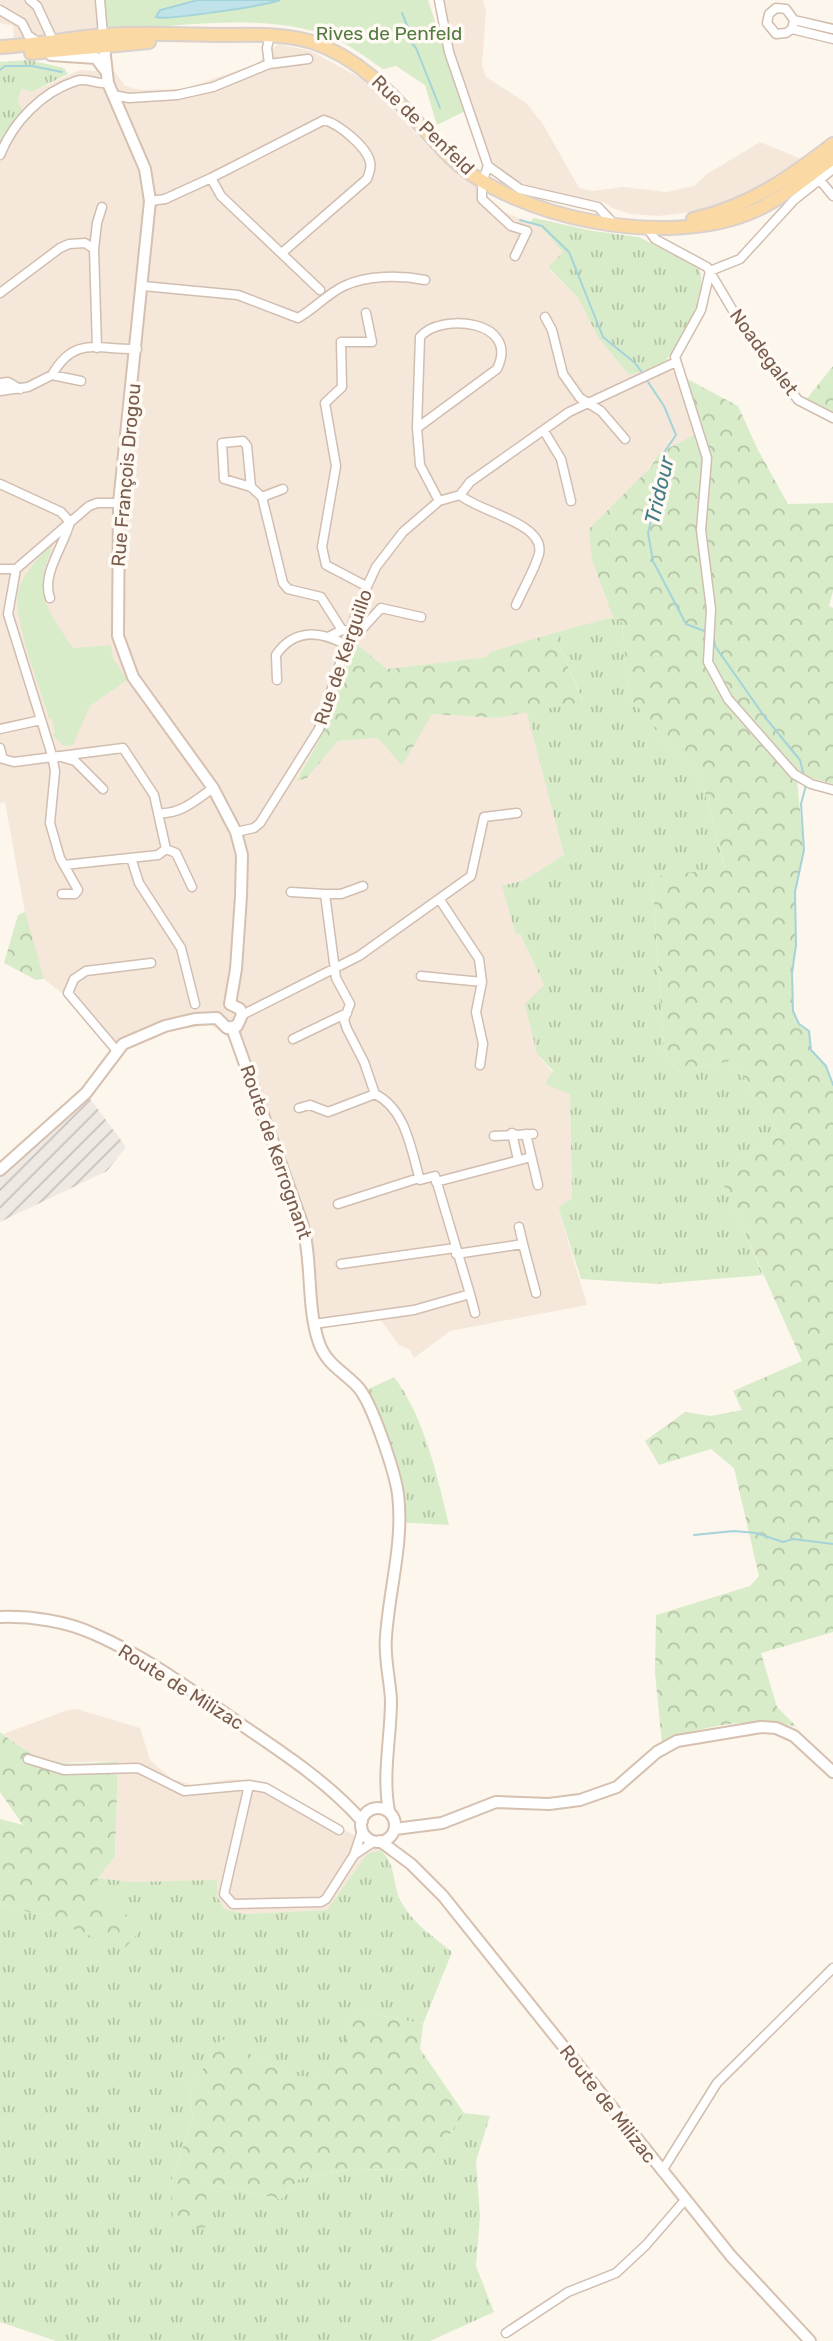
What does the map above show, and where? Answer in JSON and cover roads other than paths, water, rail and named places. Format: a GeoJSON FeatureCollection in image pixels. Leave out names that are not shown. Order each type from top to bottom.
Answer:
{"type":"FeatureCollection","features":[{"type":"Feature","properties":{"kind":"main road","name":"Rue de Penfeld"},"geometry":{"type":"LineString","coordinates":[[42,44],[233,35],[270,35],[313,42],[370,74],[450,157],[482,182]]}},
{"type":"Feature","properties":{"kind":"main road"},"geometry":{"type":"LineString","coordinates":[[0,47],[42,44]]}},
{"type":"Feature","properties":{"kind":"main road"},"geometry":{"type":"LineString","coordinates":[[0,55],[42,44]]}},
{"type":"Feature","properties":{"kind":"main road"},"geometry":{"type":"LineString","coordinates":[[653,227],[740,205],[791,177],[833,144]]}},
{"type":"Feature","properties":{"kind":"main road"},"geometry":{"type":"LineString","coordinates":[[482,182],[537,207],[614,224],[653,227],[709,224],[755,211],[833,158]]}},
{"type":"Feature","properties":{"kind":"street"},"geometry":{"type":"LineString","coordinates":[[30,0],[37,6],[42,44]]}},
{"type":"Feature","properties":{"kind":"street"},"geometry":{"type":"LineString","coordinates":[[100,0],[104,41]]}},
{"type":"Feature","properties":{"kind":"street"},"geometry":{"type":"LineString","coordinates":[[439,0],[449,52],[488,166],[520,189],[598,207],[614,224]]}},
{"type":"Feature","properties":{"kind":"street"},"geometry":{"type":"LineString","coordinates":[[0,10],[22,23],[28,35],[42,44],[96,58],[106,70]]}},
{"type":"Feature","properties":{"kind":"street"},"geometry":{"type":"LineString","coordinates":[[833,29],[793,24],[833,39]]}},
{"type":"Feature","properties":{"kind":"street"},"geometry":{"type":"LineString","coordinates":[[19,46],[28,35]]}},
{"type":"Feature","properties":{"kind":"street"},"geometry":{"type":"LineString","coordinates":[[269,64],[267,48],[270,35]]}},
{"type":"Feature","properties":{"kind":"street","name":"Rue François Drogou"},"geometry":{"type":"LineString","coordinates":[[104,41],[108,83],[145,169],[150,201],[144,286],[119,503],[116,558],[120,648],[140,688],[213,788],[236,832],[242,855],[242,882],[236,969],[230,1004]]}},
{"type":"Feature","properties":{"kind":"street"},"geometry":{"type":"LineString","coordinates":[[113,96],[129,99],[177,95],[213,87],[269,64],[307,59]]}},
{"type":"Feature","properties":{"kind":"street"},"geometry":{"type":"LineString","coordinates":[[0,155],[15,125],[45,98],[77,81],[108,83]]}},
{"type":"Feature","properties":{"kind":"street"},"geometry":{"type":"LineString","coordinates":[[150,201],[165,199],[211,178],[324,120],[341,130],[366,153],[371,168],[367,179],[283,252]]}},
{"type":"Feature","properties":{"kind":"street"},"geometry":{"type":"LineString","coordinates":[[482,182],[488,166]]}},
{"type":"Feature","properties":{"kind":"street"},"geometry":{"type":"LineString","coordinates":[[710,271],[740,259],[786,207],[833,169]]}},
{"type":"Feature","properties":{"kind":"street"},"geometry":{"type":"LineString","coordinates":[[211,178],[221,196],[320,290]]}},
{"type":"Feature","properties":{"kind":"street"},"geometry":{"type":"LineString","coordinates":[[820,179],[833,196]]}},
{"type":"Feature","properties":{"kind":"street","name":"Rue de Penfeld"},"geometry":{"type":"LineString","coordinates":[[482,182],[482,199],[511,226],[527,231],[515,256]]}},
{"type":"Feature","properties":{"kind":"street"},"geometry":{"type":"LineString","coordinates":[[97,348],[94,249],[96,223],[102,207]]}},
{"type":"Feature","properties":{"kind":"street"},"geometry":{"type":"LineString","coordinates":[[653,227],[655,239],[710,271]]}},
{"type":"Feature","properties":{"kind":"street"},"geometry":{"type":"LineString","coordinates":[[0,293],[69,244],[85,243],[94,249]]}},
{"type":"Feature","properties":{"kind":"street"},"geometry":{"type":"LineString","coordinates":[[710,271],[701,310],[677,351],[676,362],[707,458],[701,530],[711,609],[708,662],[728,699],[794,774],[811,784],[833,790]]}},
{"type":"Feature","properties":{"kind":"street","name":"Noadegalet"},"geometry":{"type":"LineString","coordinates":[[710,271],[735,314],[798,400],[833,418]]}},
{"type":"Feature","properties":{"kind":"street"},"geometry":{"type":"LineString","coordinates":[[144,286],[238,295],[298,317],[336,291],[354,283],[404,276],[425,280]]}},
{"type":"Feature","properties":{"kind":"street"},"geometry":{"type":"LineString","coordinates":[[366,313],[372,342],[341,342],[342,387],[324,403],[336,466],[323,547],[326,565],[366,586]]}},
{"type":"Feature","properties":{"kind":"street"},"geometry":{"type":"LineString","coordinates":[[545,317],[552,330],[563,374],[586,403],[601,411],[625,439]]}},
{"type":"Feature","properties":{"kind":"street"},"geometry":{"type":"LineString","coordinates":[[417,428],[497,369],[501,361],[497,340],[482,326],[464,323],[432,329],[420,337],[417,428],[420,466],[439,501]]}},
{"type":"Feature","properties":{"kind":"street"},"geometry":{"type":"LineString","coordinates":[[52,375],[62,357],[73,350],[137,348]]}},
{"type":"Feature","properties":{"kind":"street","name":"Rue de Kerguillo"},"geometry":{"type":"LineString","coordinates":[[236,832],[254,828],[260,822],[310,747],[325,712],[346,645],[346,631],[366,586],[388,549],[439,501],[460,495],[470,482],[586,403],[676,362]]}},
{"type":"Feature","properties":{"kind":"street"},"geometry":{"type":"LineString","coordinates":[[0,391],[20,389],[52,375],[81,381]]}},
{"type":"Feature","properties":{"kind":"street"},"geometry":{"type":"LineString","coordinates":[[0,383],[8,382],[20,389]]}},
{"type":"Feature","properties":{"kind":"street"},"geometry":{"type":"LineString","coordinates":[[544,431],[561,459],[571,501]]}},
{"type":"Feature","properties":{"kind":"street"},"geometry":{"type":"LineString","coordinates":[[251,487],[247,446],[243,441],[222,443],[224,479],[251,487],[262,497],[283,583],[288,589],[321,597],[346,631]]}},
{"type":"Feature","properties":{"kind":"street"},"geometry":{"type":"LineString","coordinates":[[0,484],[61,512],[70,522]]}},
{"type":"Feature","properties":{"kind":"street"},"geometry":{"type":"LineString","coordinates":[[262,497],[283,489]]}},
{"type":"Feature","properties":{"kind":"street"},"geometry":{"type":"LineString","coordinates":[[460,495],[472,504],[528,529],[536,536],[539,553],[516,605]]}},
{"type":"Feature","properties":{"kind":"street"},"geometry":{"type":"LineString","coordinates":[[62,894],[75,894],[78,890],[64,865],[50,823],[55,771],[52,755],[4,612],[16,569],[70,522],[97,503],[119,503]]}},
{"type":"Feature","properties":{"kind":"street"},"geometry":{"type":"LineString","coordinates":[[50,598],[47,590],[48,575],[65,541],[70,522]]}},
{"type":"Feature","properties":{"kind":"street"},"geometry":{"type":"LineString","coordinates":[[0,569],[16,569]]}},
{"type":"Feature","properties":{"kind":"street"},"geometry":{"type":"LineString","coordinates":[[330,636],[346,631],[360,631],[381,608],[421,617]]}},
{"type":"Feature","properties":{"kind":"street"},"geometry":{"type":"LineString","coordinates":[[330,636],[332,612]]}},
{"type":"Feature","properties":{"kind":"street"},"geometry":{"type":"LineString","coordinates":[[277,680],[275,664],[281,648],[309,633],[330,636],[346,645]]}},
{"type":"Feature","properties":{"kind":"street"},"geometry":{"type":"LineString","coordinates":[[0,729],[41,720]]}},
{"type":"Feature","properties":{"kind":"street"},"geometry":{"type":"LineString","coordinates":[[0,748],[3,759],[14,762],[52,755],[123,748],[154,795],[166,849]]}},
{"type":"Feature","properties":{"kind":"street"},"geometry":{"type":"LineString","coordinates":[[52,755],[75,761],[103,789]]}},
{"type":"Feature","properties":{"kind":"street"},"geometry":{"type":"LineString","coordinates":[[158,813],[170,814],[186,807],[213,788]]}},
{"type":"Feature","properties":{"kind":"street"},"geometry":{"type":"LineString","coordinates":[[242,1014],[359,956],[440,900],[471,876],[484,817],[517,814]]}},
{"type":"Feature","properties":{"kind":"street"},"geometry":{"type":"LineString","coordinates":[[64,865],[158,855],[166,849]]}},
{"type":"Feature","properties":{"kind":"street"},"geometry":{"type":"LineString","coordinates":[[166,849],[176,853],[192,887]]}},
{"type":"Feature","properties":{"kind":"street"},"geometry":{"type":"LineString","coordinates":[[131,858],[139,883],[181,948],[195,1004]]}},
{"type":"Feature","properties":{"kind":"street"},"geometry":{"type":"LineString","coordinates":[[291,892],[341,894],[363,886]]}},
{"type":"Feature","properties":{"kind":"street"},"geometry":{"type":"LineString","coordinates":[[326,894],[336,978],[350,1004],[347,1029],[364,1062],[375,1094],[398,1114],[419,1178]]}},
{"type":"Feature","properties":{"kind":"street"},"geometry":{"type":"LineString","coordinates":[[440,900],[479,959],[482,982],[476,1012],[484,1044],[480,1065]]}},
{"type":"Feature","properties":{"kind":"street"},"geometry":{"type":"LineString","coordinates":[[117,1051],[68,993],[74,979],[86,971],[151,963]]}},
{"type":"Feature","properties":{"kind":"street"},"geometry":{"type":"LineString","coordinates":[[421,976],[482,982]]}},
{"type":"Feature","properties":{"kind":"street"},"geometry":{"type":"LineString","coordinates":[[230,1004],[240,1009],[242,1014],[241,1021],[232,1028],[222,1026],[217,1018],[222,1006],[230,1004]]}},
{"type":"Feature","properties":{"kind":"street"},"geometry":{"type":"LineString","coordinates":[[293,1040],[347,1013]]}},
{"type":"Feature","properties":{"kind":"street"},"geometry":{"type":"LineString","coordinates":[[0,1170],[86,1093],[117,1051],[142,1033],[165,1026],[217,1018]]}},
{"type":"Feature","properties":{"kind":"street","name":"Route de Kerrognant"},"geometry":{"type":"LineString","coordinates":[[232,1028],[302,1223],[310,1255],[314,1324],[327,1359],[358,1387],[376,1422],[398,1497],[396,1561],[386,1637],[391,1700],[385,1790]]}},
{"type":"Feature","properties":{"kind":"street"},"geometry":{"type":"LineString","coordinates":[[299,1108],[310,1105],[328,1112],[375,1094]]}},
{"type":"Feature","properties":{"kind":"street"},"geometry":{"type":"LineString","coordinates":[[512,1133],[518,1160]]}},
{"type":"Feature","properties":{"kind":"street"},"geometry":{"type":"LineString","coordinates":[[494,1136],[530,1134],[531,1157],[538,1185]]}},
{"type":"Feature","properties":{"kind":"street"},"geometry":{"type":"LineString","coordinates":[[436,1182],[531,1157]]}},
{"type":"Feature","properties":{"kind":"street"},"geometry":{"type":"LineString","coordinates":[[338,1204],[419,1178],[435,1176],[475,1313]]}},
{"type":"Feature","properties":{"kind":"street"},"geometry":{"type":"LineString","coordinates":[[519,1227],[536,1293]]}},
{"type":"Feature","properties":{"kind":"street"},"geometry":{"type":"LineString","coordinates":[[341,1264],[523,1244]]}},
{"type":"Feature","properties":{"kind":"street"},"geometry":{"type":"LineString","coordinates":[[314,1324],[414,1310],[470,1294]]}},
{"type":"Feature","properties":{"kind":"street","name":"Route de Milizac"},"geometry":{"type":"LineString","coordinates":[[0,1617],[45,1620],[103,1639],[208,1702],[343,1799],[371,1809]]}},
{"type":"Feature","properties":{"kind":"street"},"geometry":{"type":"LineString","coordinates":[[354,1855],[394,1831],[442,1824],[496,1802],[549,1804],[606,1792],[677,1741],[761,1727],[776,1728],[794,1735],[833,1772]]}},
{"type":"Feature","properties":{"kind":"street"},"geometry":{"type":"LineString","coordinates":[[27,1759],[64,1770],[138,1768],[184,1791],[249,1785],[266,1788],[340,1830]]}},
{"type":"Feature","properties":{"kind":"street"},"geometry":{"type":"LineString","coordinates":[[249,1785],[224,1894],[228,1902],[321,1902],[326,1899],[354,1855],[362,1826],[385,1790]]}},
{"type":"Feature","properties":{"kind":"street"},"geometry":{"type":"LineString","coordinates":[[385,1790],[394,1831]]}},
{"type":"Feature","properties":{"kind":"street","name":"Route de Milizac"},"geometry":{"type":"LineString","coordinates":[[343,1799],[362,1826]]}},
{"type":"Feature","properties":{"kind":"street"},"geometry":{"type":"LineString","coordinates":[[371,1809],[431,1824]]}},
{"type":"Feature","properties":{"kind":"street"},"geometry":{"type":"LineString","coordinates":[[362,1826],[378,1841]]}},
{"type":"Feature","properties":{"kind":"street","name":"Route de Milizac"},"geometry":{"type":"LineString","coordinates":[[394,1831],[411,1864]]}},
{"type":"Feature","properties":{"kind":"street","name":"Route de Milizac"},"geometry":{"type":"LineString","coordinates":[[378,1841],[411,1864],[474,1934],[731,2256],[810,2341]]}},
{"type":"Feature","properties":{"kind":"street"},"geometry":{"type":"LineString","coordinates":[[662,2171],[717,2083],[833,1968]]}},
{"type":"Feature","properties":{"kind":"street"},"geometry":{"type":"LineString","coordinates":[[506,2333],[568,2292],[616,2273],[646,2245],[685,2200]]}},
{"type":"Feature","properties":{"kind":"water","name":"Rives de Penfeld"},"geometry":{"type":"Polygon","coordinates":[[[198,0],[280,0],[217,12],[156,17],[160,10],[198,0]]]}},
{"type":"Feature","properties":{"kind":"waterway","name":"Tridour"},"geometry":{"type":"LineString","coordinates":[[402,13],[409,30],[409,40],[416,48],[440,108]]}},
{"type":"Feature","properties":{"kind":"waterway"},"geometry":{"type":"LineString","coordinates":[[0,70],[5,66],[32,66],[62,72]]}},
{"type":"Feature","properties":{"kind":"waterway","name":"Tridour"},"geometry":{"type":"LineString","coordinates":[[520,220],[542,226],[569,252],[603,337],[635,363],[643,374]]}},
{"type":"Feature","properties":{"kind":"waterway","name":"Tridour"},"geometry":{"type":"LineString","coordinates":[[646,379],[664,406],[676,435],[663,454],[663,474],[648,533],[653,561],[686,624],[707,632]]}},
{"type":"Feature","properties":{"kind":"waterway","name":"Tridour"},"geometry":{"type":"LineString","coordinates":[[713,632],[715,646],[764,716],[800,760],[804,776]]}},
{"type":"Feature","properties":{"kind":"waterway","name":"Tridour"},"geometry":{"type":"LineString","coordinates":[[806,785],[801,804],[804,850],[795,892],[793,1011],[799,1024],[809,1031],[811,1050],[826,1066],[833,1085]]}},
{"type":"Feature","properties":{"kind":"waterway"},"geometry":{"type":"LineString","coordinates":[[694,1535],[734,1531],[756,1533],[783,1542],[793,1539],[833,1544]]}}]}
